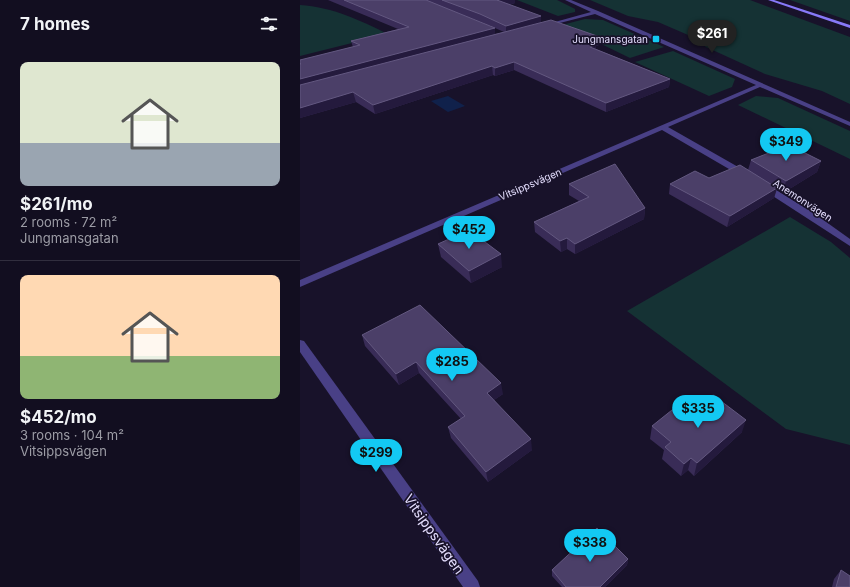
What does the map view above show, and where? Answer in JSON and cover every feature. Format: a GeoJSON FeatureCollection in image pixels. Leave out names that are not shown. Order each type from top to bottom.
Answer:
{"type":"FeatureCollection","features":[{"type":"Feature","properties":{"kind":"main road"},"geometry":{"type":"LineString","coordinates":[[770,0],[850,27]]}},
{"type":"Feature","properties":{"kind":"street"},"geometry":{"type":"LineString","coordinates":[[567,0],[850,124]]}},
{"type":"Feature","properties":{"kind":"street"},"geometry":{"type":"LineString","coordinates":[[536,29],[596,12]]}},
{"type":"Feature","properties":{"kind":"street","name":"Vitsippsvägen"},"geometry":{"type":"LineString","coordinates":[[300,284],[760,85]]}},
{"type":"Feature","properties":{"kind":"street","name":"Anemonvägen"},"geometry":{"type":"LineString","coordinates":[[662,127],[689,141],[812,216],[850,243]]}},
{"type":"Feature","properties":{"kind":"street","name":"Vitsippsvägen"},"geometry":{"type":"LineString","coordinates":[[300,344],[472,587]]}},
{"type":"Feature","properties":{"kind":"green space"},"geometry":{"type":"Polygon","coordinates":[[[517,0],[557,0],[575,9],[575,12],[558,16],[517,0]]]}},
{"type":"Feature","properties":{"kind":"green space"},"geometry":{"type":"Polygon","coordinates":[[[590,0],[750,0],[850,37],[850,104],[822,91],[765,74],[706,47],[695,38],[658,22],[628,16],[590,0]]]}},
{"type":"Feature","properties":{"kind":"green space"},"geometry":{"type":"Polygon","coordinates":[[[790,0],[850,0],[850,21],[790,0]]]}},
{"type":"Feature","properties":{"kind":"green space"},"geometry":{"type":"Polygon","coordinates":[[[300,5],[334,11],[356,19],[388,34],[300,56],[300,5]]]}},
{"type":"Feature","properties":{"kind":"green space"},"geometry":{"type":"Polygon","coordinates":[[[585,19],[603,20],[664,47],[630,58],[562,25],[585,19]]]}},
{"type":"Feature","properties":{"kind":"green space"},"geometry":{"type":"Polygon","coordinates":[[[673,51],[735,79],[732,87],[709,96],[635,62],[673,51]]]}},
{"type":"Feature","properties":{"kind":"green space"},"geometry":{"type":"Polygon","coordinates":[[[756,96],[778,98],[850,131],[850,159],[738,105],[756,96]]]}},
{"type":"Feature","properties":{"kind":"green space"},"geometry":{"type":"Polygon","coordinates":[[[790,217],[831,242],[850,258],[850,445],[786,429],[627,311],[790,217]]]}},
{"type":"Feature","properties":{"kind":"water"},"geometry":{"type":"Polygon","coordinates":[[[448,96],[465,106],[448,112],[431,101],[448,96]]]}},
{"type":"Feature","properties":{"kind":"building"},"geometry":{"type":"Polygon","coordinates":[[[344,0],[426,0],[495,28],[300,79],[300,60],[360,45],[351,41],[409,27],[344,0]]]}},
{"type":"Feature","properties":{"kind":"building"},"geometry":{"type":"Polygon","coordinates":[[[442,0],[497,0],[541,16],[506,26],[480,14],[442,0]]]}},
{"type":"Feature","properties":{"kind":"building"},"geometry":{"type":"Polygon","coordinates":[[[551,20],[600,37],[586,41],[596,45],[590,47],[670,79],[606,103],[514,62],[495,68],[492,66],[373,105],[353,92],[300,108],[300,85],[551,20]]]}},
{"type":"Feature","properties":{"kind":"building"},"geometry":{"type":"Polygon","coordinates":[[[789,145],[821,161],[786,181],[751,160],[789,145]]]}},
{"type":"Feature","properties":{"kind":"building"},"geometry":{"type":"Polygon","coordinates":[[[615,164],[645,208],[575,244],[567,238],[560,241],[534,222],[589,197],[569,184],[615,164]]]}},
{"type":"Feature","properties":{"kind":"building"},"geometry":{"type":"Polygon","coordinates":[[[740,165],[777,188],[730,216],[670,184],[695,171],[709,178],[740,165]]]}},
{"type":"Feature","properties":{"kind":"building"},"geometry":{"type":"Polygon","coordinates":[[[469,230],[501,254],[469,271],[438,244],[469,230]]]}},
{"type":"Feature","properties":{"kind":"building"},"geometry":{"type":"Polygon","coordinates":[[[420,305],[501,383],[487,393],[531,439],[486,472],[448,427],[465,416],[416,362],[396,374],[362,335],[420,305]]]}},
{"type":"Feature","properties":{"kind":"building"},"geometry":{"type":"Polygon","coordinates":[[[713,395],[746,420],[697,463],[691,458],[684,464],[665,447],[671,442],[652,426],[682,402],[694,412],[713,395]]]}},
{"type":"Feature","properties":{"kind":"building"},"geometry":{"type":"Polygon","coordinates":[[[597,528],[628,559],[600,587],[566,587],[552,570],[597,528]]]}},
{"type":"Feature","properties":{"kind":"building"},"geometry":{"type":"Polygon","coordinates":[[[841,570],[850,576],[850,587],[836,587],[841,570]]]}},
{"type":"Feature","properties":{"kind":"place","name":"Jungmansgatan"},"geometry":{"type":"Point","coordinates":[656,39]}}]}
